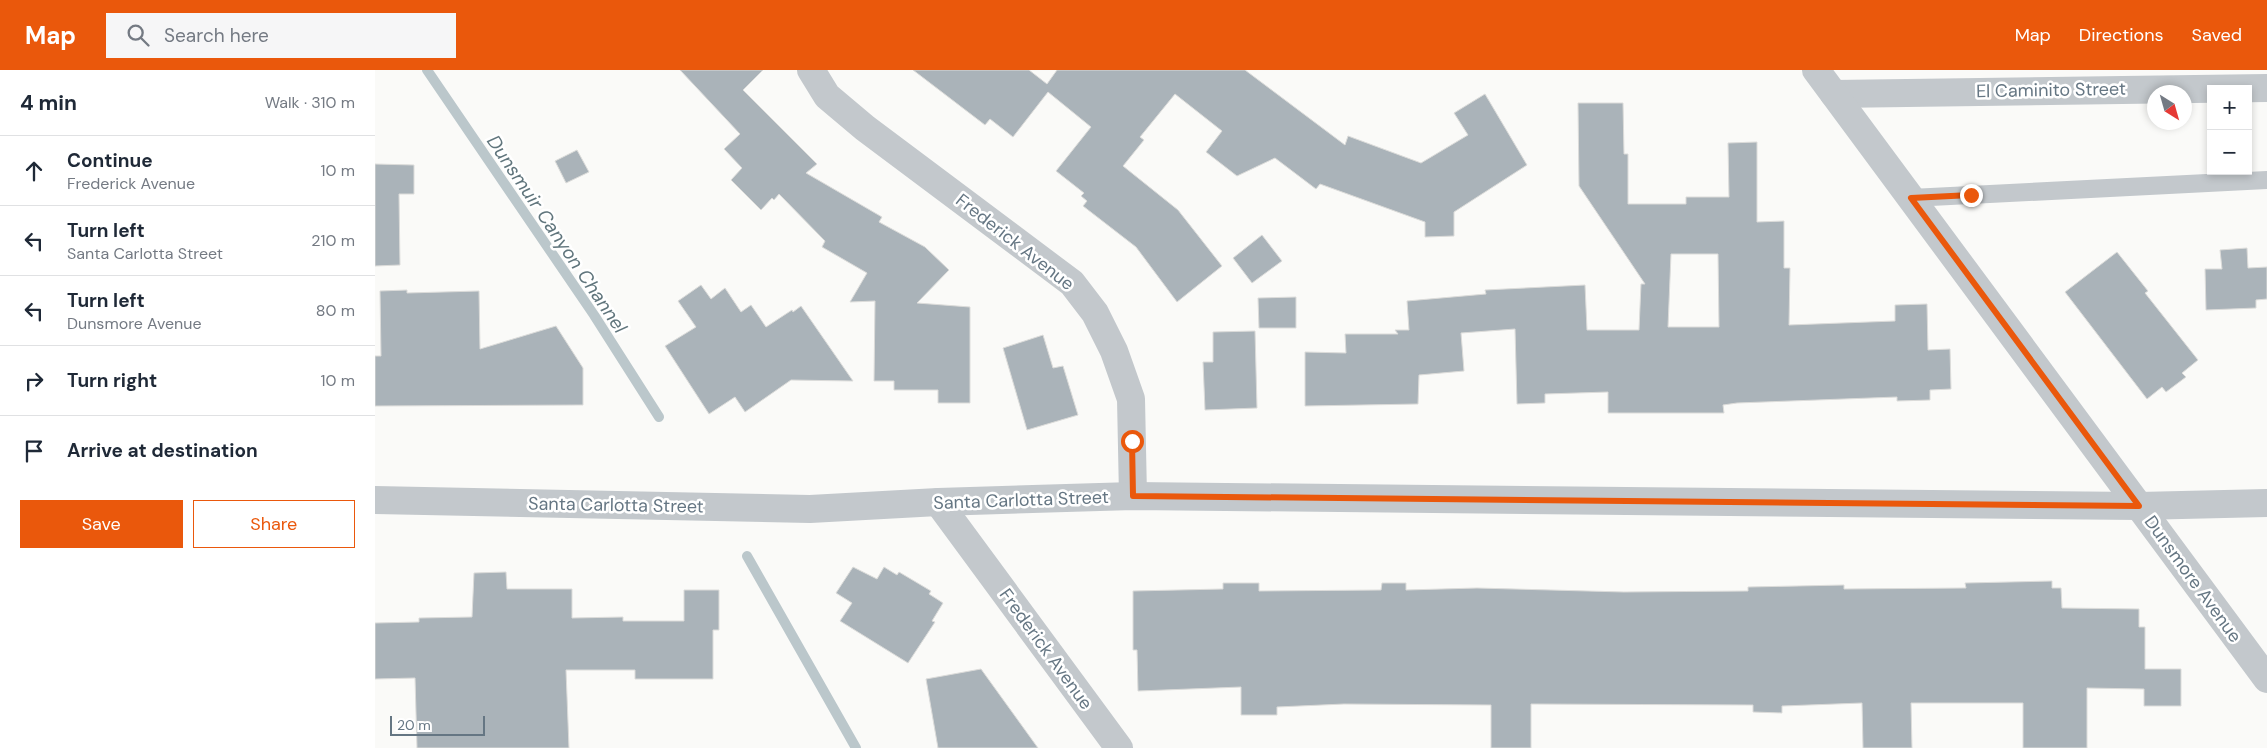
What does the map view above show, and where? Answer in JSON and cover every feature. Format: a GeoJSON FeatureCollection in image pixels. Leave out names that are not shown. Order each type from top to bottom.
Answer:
{"type":"FeatureCollection","features":[{"type":"Feature","properties":{"kind":"street","name":"Frederick Avenue"},"geometry":{"type":"LineString","coordinates":[[811,70],[827,96],[1072,283],[1095,313],[1114,351],[1131,399],[1133,496]]}},
{"type":"Feature","properties":{"kind":"street","name":"Dunsmore Avenue"},"geometry":{"type":"LineString","coordinates":[[1816,70],[2267,678]]}},
{"type":"Feature","properties":{"kind":"street","name":"El Caminito Street"},"geometry":{"type":"LineString","coordinates":[[1834,94],[2267,88]]}},
{"type":"Feature","properties":{"kind":"street","name":"Santa Carlotta Street"},"geometry":{"type":"LineString","coordinates":[[375,500],[810,509],[937,502],[1133,496],[2139,506],[2267,503]]}},
{"type":"Feature","properties":{"kind":"street","name":"Frederick Avenue"},"geometry":{"type":"LineString","coordinates":[[937,502],[1119,748]]}},
{"type":"Feature","properties":{"kind":"lane"},"geometry":{"type":"LineString","coordinates":[[1911,198],[2267,180]]}},
{"type":"Feature","properties":{"kind":"building"},"geometry":{"type":"Polygon","coordinates":[[[680,70],[763,70],[743,90],[817,164],[806,173],[882,217],[879,222],[925,247],[949,270],[917,303],[970,307],[970,403],[938,403],[938,390],[894,390],[894,381],[874,381],[875,301],[850,302],[867,273],[822,247],[825,241],[779,194],[774,200],[772,198],[761,210],[731,180],[742,168],[724,149],[740,134],[680,70]]]}},
{"type":"Feature","properties":{"kind":"building"},"geometry":{"type":"Polygon","coordinates":[[[913,70],[1029,70],[1047,84],[1057,70],[1245,70],[1345,145],[1348,136],[1421,163],[1468,135],[1454,113],[1485,94],[1527,165],[1454,212],[1454,236],[1425,237],[1425,222],[1320,184],[1316,189],[1275,158],[1237,176],[1206,152],[1222,131],[1175,94],[1140,137],[1144,140],[1123,166],[1178,210],[1222,266],[1177,302],[1136,247],[1083,206],[1087,201],[1081,196],[1084,193],[1056,171],[1091,127],[1048,92],[1013,137],[990,119],[985,125],[913,70]]]}},
{"type":"Feature","properties":{"kind":"building"},"geometry":{"type":"Polygon","coordinates":[[[1578,103],[1623,103],[1624,154],[1628,154],[1628,204],[1686,204],[1686,197],[1729,197],[1728,143],[1757,142],[1757,222],[1784,221],[1784,268],[1790,268],[1789,325],[1895,321],[1895,305],[1927,304],[1928,350],[1950,349],[1951,389],[1930,390],[1930,400],[1897,401],[1897,397],[1737,403],[1723,405],[1724,413],[1608,413],[1608,392],[1545,394],[1545,403],[1517,404],[1515,329],[1461,333],[1464,371],[1419,375],[1418,404],[1305,406],[1305,352],[1346,353],[1345,334],[1398,334],[1395,330],[1409,330],[1407,301],[1486,294],[1485,290],[1585,285],[1587,330],[1639,330],[1641,284],[1645,284],[1579,186],[1578,103]],[[1671,254],[1668,327],[1719,327],[1718,254],[1671,254]]]}},
{"type":"Feature","properties":{"kind":"building"},"geometry":{"type":"Polygon","coordinates":[[[577,150],[589,172],[566,183],[555,161],[577,150]]]}},
{"type":"Feature","properties":{"kind":"building"},"geometry":{"type":"Polygon","coordinates":[[[375,164],[414,165],[414,194],[399,194],[400,265],[375,266],[375,164]]]}},
{"type":"Feature","properties":{"kind":"building"},"geometry":{"type":"Polygon","coordinates":[[[1262,235],[1282,261],[1252,283],[1233,258],[1262,235]]]}},
{"type":"Feature","properties":{"kind":"building"},"geometry":{"type":"Polygon","coordinates":[[[2247,248],[2248,268],[2267,267],[2267,299],[2256,300],[2256,308],[2206,310],[2205,269],[2222,269],[2220,250],[2247,248]]]}},
{"type":"Feature","properties":{"kind":"building"},"geometry":{"type":"Polygon","coordinates":[[[2117,252],[2148,291],[2145,293],[2198,360],[2182,373],[2186,377],[2166,392],[2162,387],[2147,399],[2065,292],[2117,252]]]}},
{"type":"Feature","properties":{"kind":"building"},"geometry":{"type":"Polygon","coordinates":[[[701,285],[711,299],[725,288],[741,312],[751,305],[766,327],[801,306],[853,381],[791,380],[745,412],[735,397],[709,414],[665,346],[696,327],[678,301],[701,285]]]}},
{"type":"Feature","properties":{"kind":"building"},"geometry":{"type":"Polygon","coordinates":[[[407,290],[407,293],[479,291],[480,349],[556,326],[583,368],[583,405],[375,406],[375,356],[381,356],[380,291],[407,290]]]}},
{"type":"Feature","properties":{"kind":"building"},"geometry":{"type":"Polygon","coordinates":[[[1296,297],[1296,328],[1259,328],[1258,298],[1296,297]]]}},
{"type":"Feature","properties":{"kind":"building"},"geometry":{"type":"Polygon","coordinates":[[[1255,331],[1257,408],[1205,410],[1203,362],[1213,362],[1213,332],[1255,331]]]}},
{"type":"Feature","properties":{"kind":"building"},"geometry":{"type":"Polygon","coordinates":[[[1043,335],[1053,368],[1063,366],[1078,415],[1027,430],[1003,348],[1043,335]]]}},
{"type":"Feature","properties":{"kind":"building"},"geometry":{"type":"Polygon","coordinates":[[[853,567],[877,579],[884,567],[897,575],[899,572],[931,591],[929,594],[943,603],[932,621],[935,622],[908,663],[840,621],[852,603],[836,593],[853,567]]]}},
{"type":"Feature","properties":{"kind":"building"},"geometry":{"type":"Polygon","coordinates":[[[506,572],[507,589],[572,589],[572,618],[623,617],[623,621],[684,621],[684,590],[719,590],[719,630],[713,630],[713,679],[635,679],[635,670],[566,670],[569,748],[417,748],[415,678],[375,679],[375,623],[419,622],[419,618],[472,617],[474,573],[506,572]]]}},
{"type":"Feature","properties":{"kind":"building"},"geometry":{"type":"Polygon","coordinates":[[[2052,581],[2052,588],[2061,588],[2062,608],[2139,609],[2139,627],[2145,627],[2145,669],[2181,669],[2181,706],[2144,706],[2144,689],[2087,688],[2087,748],[2023,748],[2023,703],[1911,703],[1912,748],[1863,748],[1862,703],[1782,706],[1782,713],[1753,712],[1753,705],[1531,704],[1531,748],[1491,748],[1491,705],[1344,704],[1277,707],[1277,715],[1241,715],[1241,687],[1138,691],[1137,650],[1133,650],[1133,591],[1223,589],[1223,583],[1259,583],[1259,591],[1381,590],[1382,583],[1406,583],[1406,590],[1477,588],[1624,592],[1748,591],[1748,587],[1844,585],[1844,589],[1966,588],[1965,583],[2052,581]]]}},
{"type":"Feature","properties":{"kind":"building"},"geometry":{"type":"Polygon","coordinates":[[[981,669],[1038,748],[938,748],[926,679],[981,669]]]}},
{"type":"Feature","properties":{"kind":"waterway","name":"Dunsmuir Canyon Channel"},"geometry":{"type":"LineString","coordinates":[[427,70],[594,315],[659,417]]}},
{"type":"Feature","properties":{"kind":"waterway","name":"Dunsmuir Canyon Channel"},"geometry":{"type":"LineString","coordinates":[[747,556],[856,748]]}},
{"type":"Feature","properties":{"kind":"route"},"geometry":{"type":"LineString","coordinates":[[1132,441],[1133,496],[2103,504],[2139,506],[1911,198],[1971,195]]}}]}
